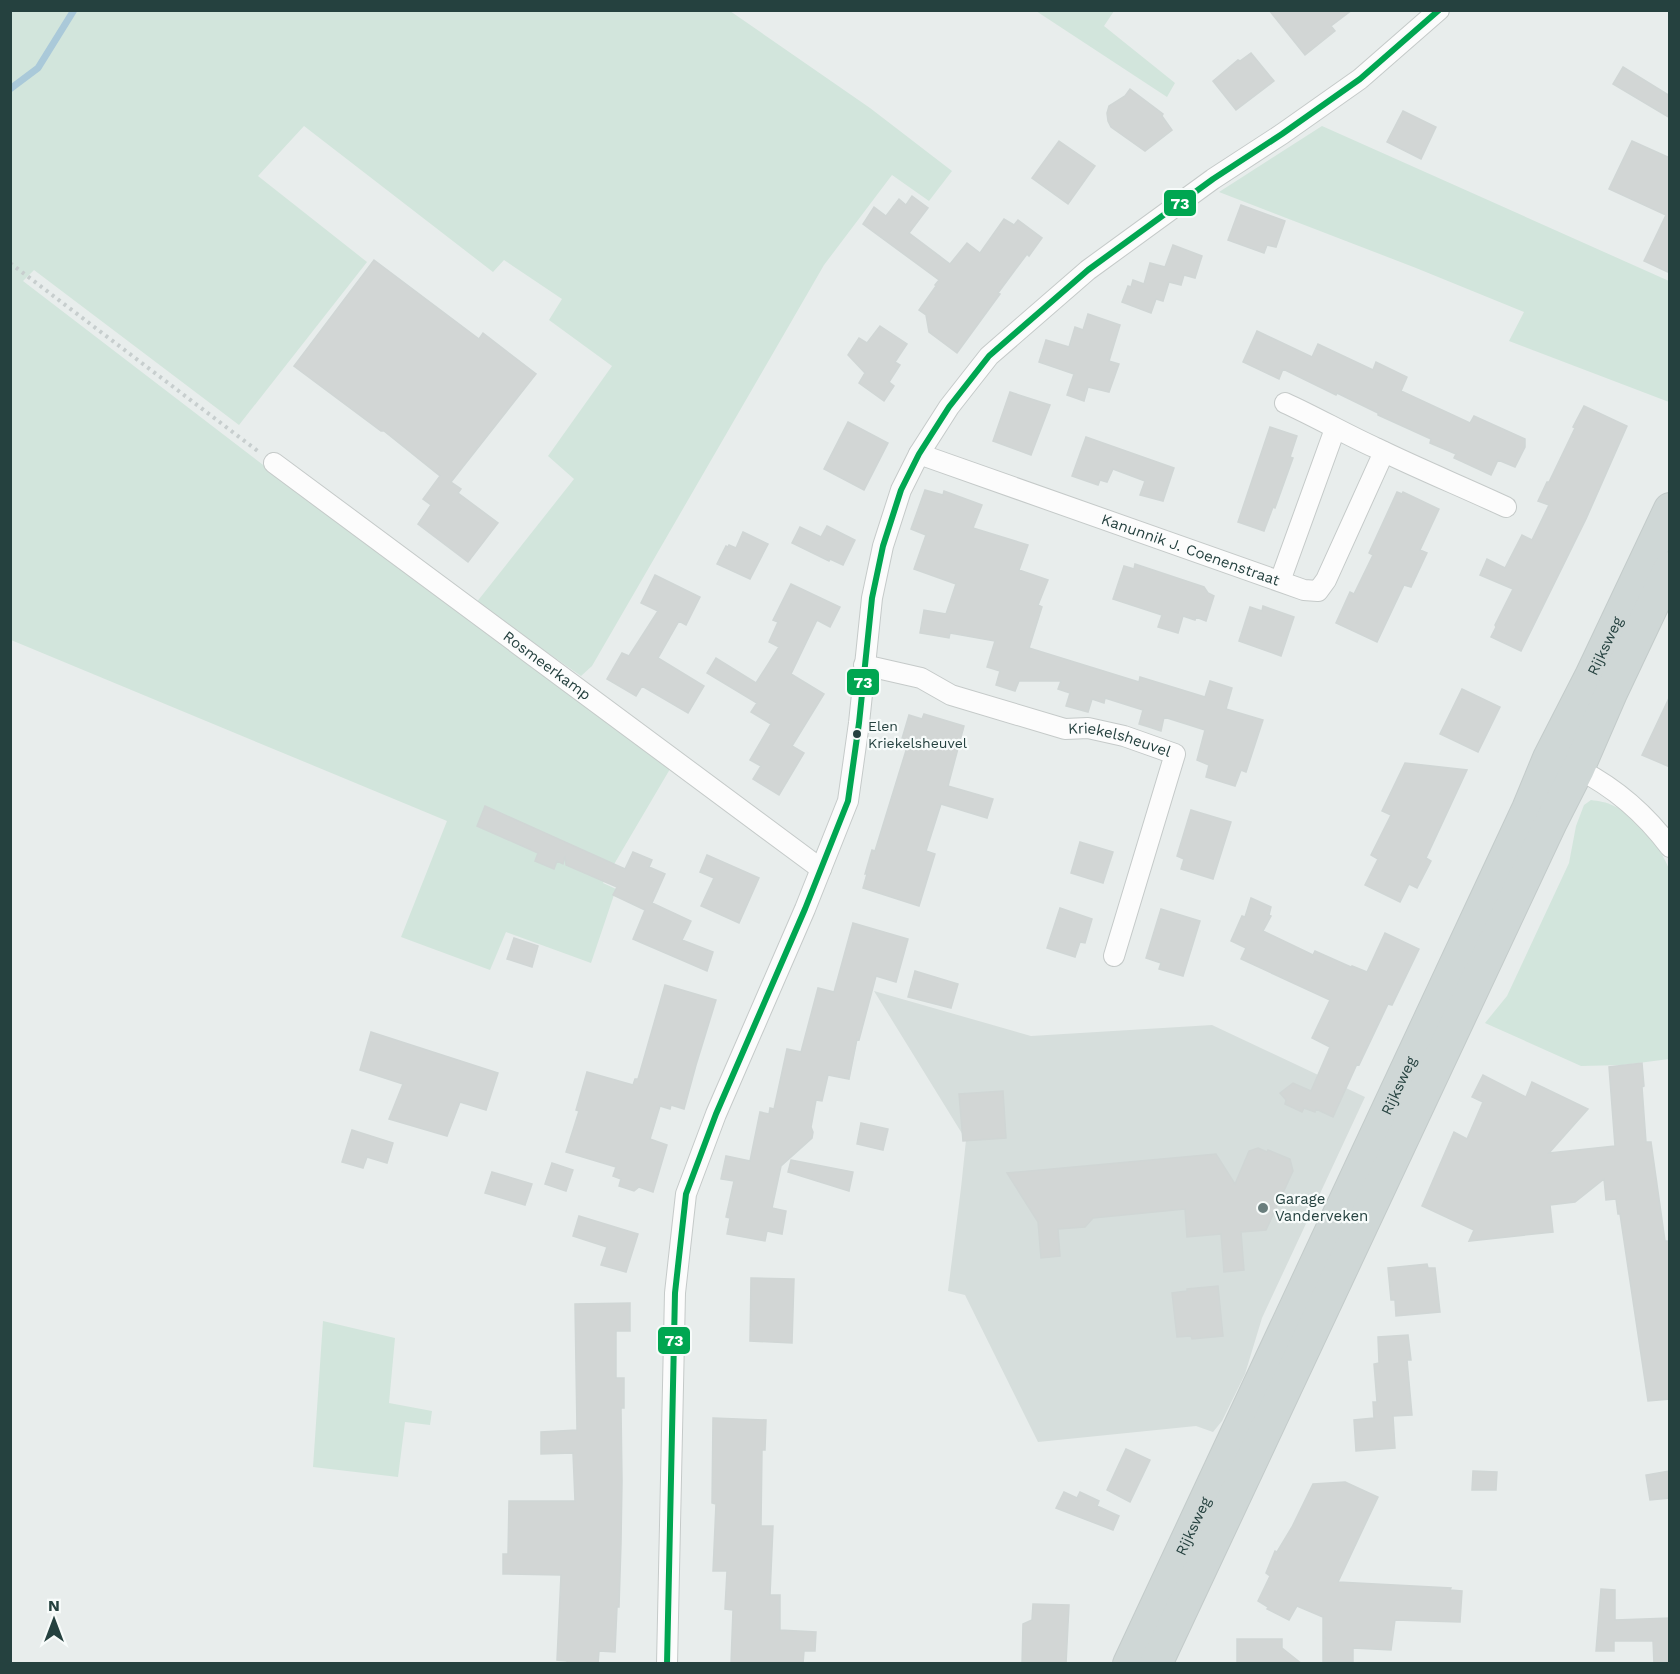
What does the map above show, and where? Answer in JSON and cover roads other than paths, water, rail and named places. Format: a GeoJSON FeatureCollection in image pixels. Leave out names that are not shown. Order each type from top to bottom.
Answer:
{"type":"FeatureCollection","features":[{"type":"Feature","properties":{"kind":"main road","name":"Rijksweg"},"geometry":{"type":"LineString","coordinates":[[1129,1664],[1550,759],[1670,509]]}},
{"type":"Feature","properties":{"kind":"main road","name":"Rijksweg"},"geometry":{"type":"LineString","coordinates":[[1156,1664],[1546,832],[1578,769],[1670,568]]}},
{"type":"Feature","properties":{"kind":"street"},"geometry":{"type":"LineString","coordinates":[[667,1664],[675,1293],[686,1194],[716,1114],[805,909],[848,801],[872,598],[883,546],[901,490],[919,454],[950,407],[989,356],[1088,270],[1213,179],[1360,79],[1438,10]]}},
{"type":"Feature","properties":{"kind":"street"},"geometry":{"type":"LineString","coordinates":[[1285,403],[1318,417],[1335,429],[1506,507]]}},
{"type":"Feature","properties":{"kind":"street","name":"Kanunnik J. Coenenstraat"},"geometry":{"type":"LineString","coordinates":[[1280,580],[1335,429]]}},
{"type":"Feature","properties":{"kind":"street","name":"Kanunnik J. Coenenstraat"},"geometry":{"type":"LineString","coordinates":[[919,454],[1304,590],[1318,591],[1326,580],[1384,452]]}},
{"type":"Feature","properties":{"kind":"street","name":"Rosmeerkamp"},"geometry":{"type":"LineString","coordinates":[[274,463],[821,869]]}},
{"type":"Feature","properties":{"kind":"street","name":"Kriekelsheuvel"},"geometry":{"type":"LineString","coordinates":[[864,664],[921,678],[951,695],[1065,729],[1088,728],[1124,736],[1175,754],[1114,956]]}},
{"type":"Feature","properties":{"kind":"street"},"geometry":{"type":"LineString","coordinates":[[1578,769],[1600,781],[1626,801],[1670,847]]}},
{"type":"Feature","properties":{"kind":"waterway"},"geometry":{"type":"LineString","coordinates":[[10,89],[38,68],[74,10]]}},
{"type":"Feature","properties":{"kind":"place","name":"Elen Kriekelsheuvel"},"geometry":{"type":"Point","coordinates":[857,734]}},
{"type":"Feature","properties":{"kind":"place","name":"Garage Vanderveken"},"geometry":{"type":"Point","coordinates":[1263,1208]}}]}
